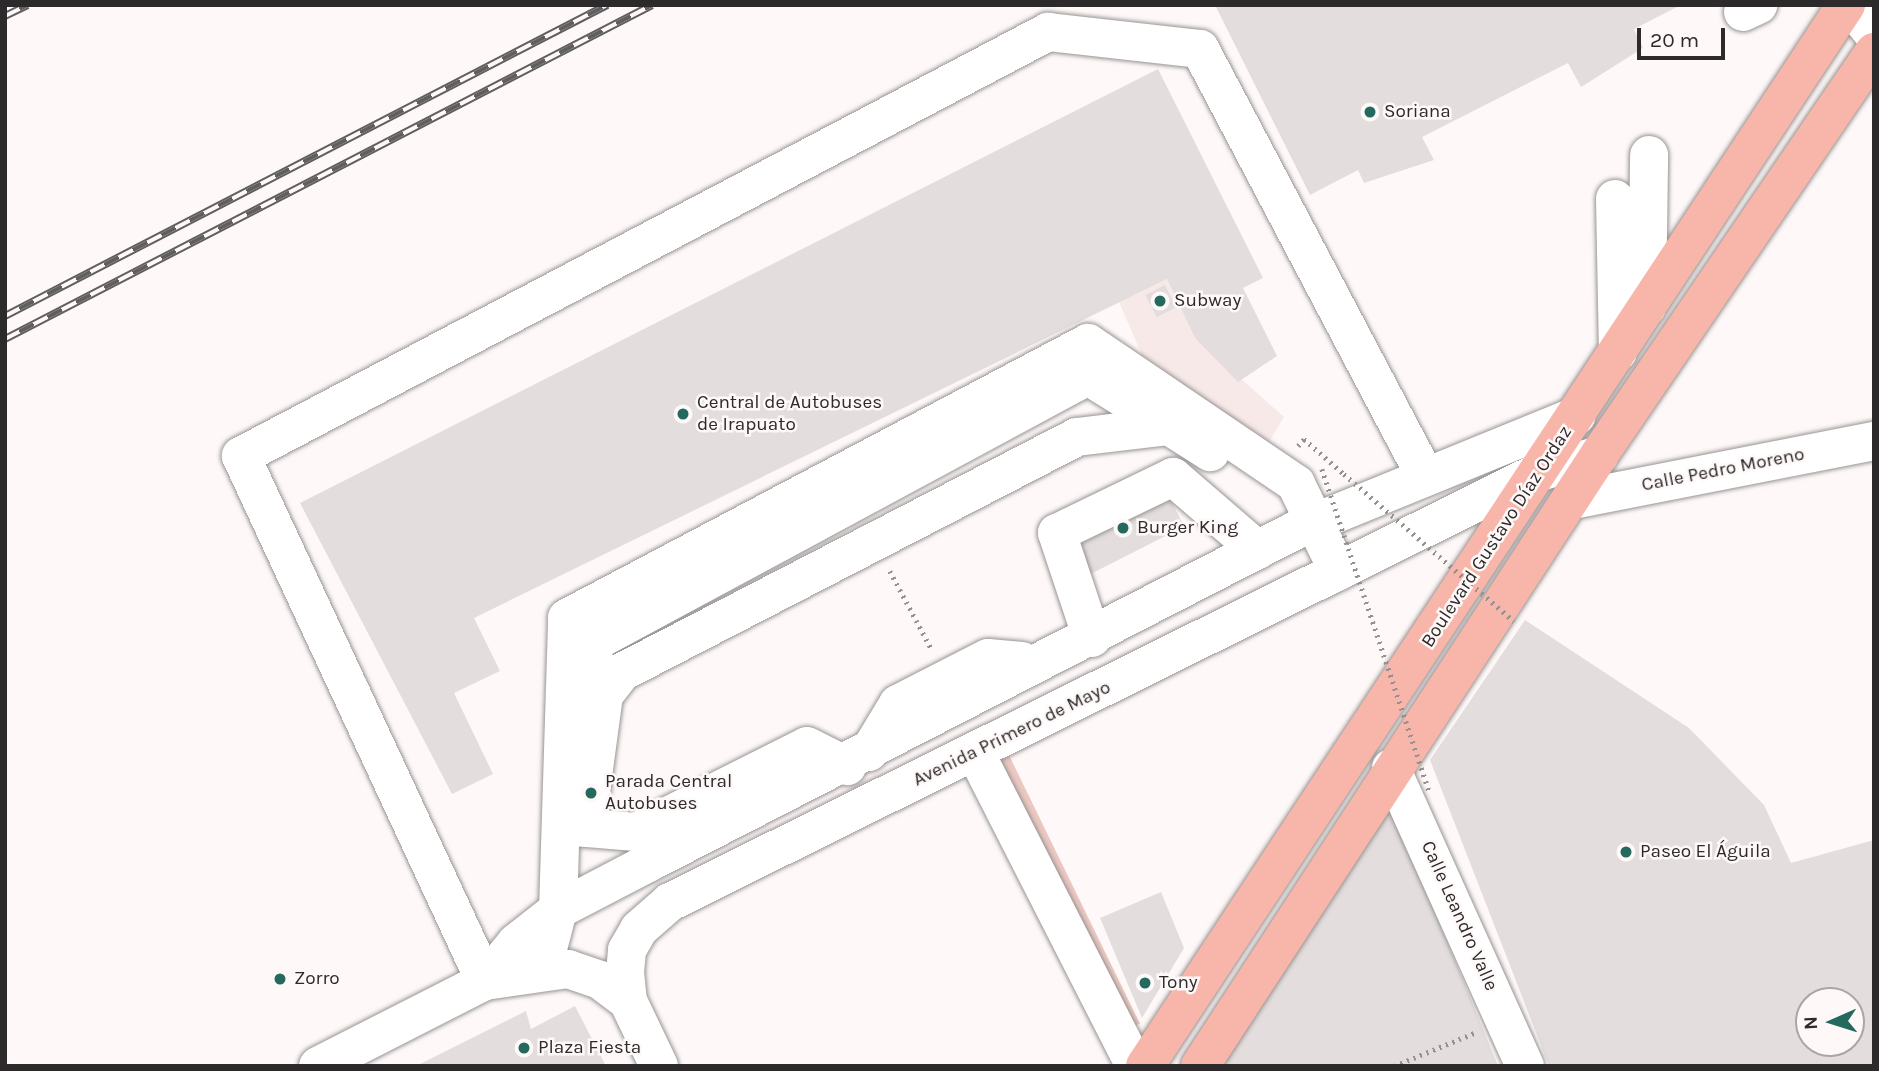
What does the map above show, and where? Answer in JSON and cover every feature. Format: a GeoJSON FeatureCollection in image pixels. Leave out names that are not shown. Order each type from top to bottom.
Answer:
{"type":"FeatureCollection","features":[{"type":"Feature","properties":{"kind":"main road","name":"Boulevard Gustavo Díaz Ordaz"},"geometry":{"type":"LineString","coordinates":[[1144,1063],[1848,5]]}},
{"type":"Feature","properties":{"kind":"main road","name":"Boulevard Gustavo Díaz Ordaz"},"geometry":{"type":"LineString","coordinates":[[1200,1066],[1391,768],[1573,500],[1599,455],[1874,52]]}},
{"type":"Feature","properties":{"kind":"street"},"geometry":{"type":"LineString","coordinates":[[1848,5],[1874,35]]}},
{"type":"Feature","properties":{"kind":"street"},"geometry":{"type":"LineString","coordinates":[[485,981],[241,456],[1048,32],[1200,49],[1425,475]]}},
{"type":"Feature","properties":{"kind":"street"},"geometry":{"type":"LineString","coordinates":[[1647,307],[1649,155]]}},
{"type":"Feature","properties":{"kind":"street"},"geometry":{"type":"LineString","coordinates":[[1615,199],[1618,352]]}},
{"type":"Feature","properties":{"kind":"street"},"geometry":{"type":"LineString","coordinates":[[575,827],[565,722],[567,618],[1088,343],[1296,484],[1306,526],[1328,577]]}},
{"type":"Feature","properties":{"kind":"street"},"geometry":{"type":"LineString","coordinates":[[565,722],[582,666],[598,640],[1088,376],[1280,497],[1306,526]]}},
{"type":"Feature","properties":{"kind":"street"},"geometry":{"type":"LineString","coordinates":[[485,981],[516,943],[558,910],[650,862],[857,760],[1306,526],[1425,475],[1576,416]]}},
{"type":"Feature","properties":{"kind":"street"},"geometry":{"type":"LineString","coordinates":[[542,972],[604,695],[622,672],[1077,437],[1169,426]]}},
{"type":"Feature","properties":{"kind":"street","name":"Calle Pedro Moreno"},"geometry":{"type":"LineString","coordinates":[[1573,500],[1874,440]]}},
{"type":"Feature","properties":{"kind":"street","name":"Avenida Primero de Mayo"},"geometry":{"type":"LineString","coordinates":[[628,1001],[627,950],[639,929],[670,902],[1536,473],[1599,455]]}},
{"type":"Feature","properties":{"kind":"street"},"geometry":{"type":"LineString","coordinates":[[1092,638],[1057,533],[1174,477],[1258,550]]}},
{"type":"Feature","properties":{"kind":"street"},"geometry":{"type":"LineString","coordinates":[[575,827],[636,832],[807,746],[857,760]]}},
{"type":"Feature","properties":{"kind":"street"},"geometry":{"type":"LineString","coordinates":[[986,747],[1144,1063]]}},
{"type":"Feature","properties":{"kind":"street","name":"Calle Leandro Valle"},"geometry":{"type":"LineString","coordinates":[[1391,768],[1525,1066]]}},
{"type":"Feature","properties":{"kind":"street"},"geometry":{"type":"LineString","coordinates":[[639,929],[650,862]]}},
{"type":"Feature","properties":{"kind":"street"},"geometry":{"type":"LineString","coordinates":[[318,1066],[485,981],[568,969],[600,980],[628,1001],[659,1066]]}},
{"type":"Feature","properties":{"kind":"path"},"geometry":{"type":"LineString","coordinates":[[1304,439],[1514,621]]}},
{"type":"Feature","properties":{"kind":"path"},"geometry":{"type":"LineString","coordinates":[[1322,468],[1430,793]]}},
{"type":"Feature","properties":{"kind":"path"},"geometry":{"type":"LineString","coordinates":[[1394,1066],[1505,1021]]}},
{"type":"Feature","properties":{"kind":"shaded area"},"geometry":{"type":"Polygon","coordinates":[[[1167,279],[1195,338],[1284,417],[1267,445],[1142,355],[1119,302],[1167,279]]]}},
{"type":"Feature","properties":{"kind":"shaded area"},"geometry":{"type":"Polygon","coordinates":[[[1008,753],[1140,1024],[1109,1038],[977,768],[1008,753]]]}},
{"type":"Feature","properties":{"kind":"building","name":"Soriana"},"geometry":{"type":"Polygon","coordinates":[[[1215,5],[1681,5],[1634,29],[1643,48],[1581,87],[1568,63],[1422,137],[1434,160],[1364,183],[1358,170],[1310,195],[1215,5]]]}},
{"type":"Feature","properties":{"kind":"building","name":"Central de Autobuses de Irapuato"},"geometry":{"type":"Polygon","coordinates":[[[1158,69],[1263,278],[1243,288],[1277,356],[1238,382],[1195,338],[1167,279],[474,618],[500,671],[454,693],[493,774],[452,794],[300,503],[1158,69]]]}},
{"type":"Feature","properties":{"kind":"building","name":"Subway"},"geometry":{"type":"Polygon","coordinates":[[[1165,285],[1176,307],[1157,317],[1145,295],[1165,285]]]}},
{"type":"Feature","properties":{"kind":"building","name":"Burger King"},"geometry":{"type":"Polygon","coordinates":[[[1161,481],[1184,526],[1085,577],[1062,531],[1161,481]]]}},
{"type":"Feature","properties":{"kind":"building","name":"Paseo El Águila"},"geometry":{"type":"Polygon","coordinates":[[[1525,620],[1689,728],[1764,805],[1791,863],[1874,840],[1874,1066],[1549,1066],[1430,760],[1525,620]]]}},
{"type":"Feature","properties":{"kind":"building"},"geometry":{"type":"Polygon","coordinates":[[[1392,805],[1498,1066],[1222,1066],[1392,805]]]}},
{"type":"Feature","properties":{"kind":"building","name":"Tony"},"geometry":{"type":"Polygon","coordinates":[[[1161,892],[1184,948],[1142,1018],[1100,918],[1161,892]]]}},
{"type":"Feature","properties":{"kind":"building","name":"Plaza Fiesta"},"geometry":{"type":"Polygon","coordinates":[[[575,1006],[606,1066],[416,1066],[526,1011],[531,1029],[575,1006]]]}},
{"type":"Feature","properties":{"kind":"railway"},"geometry":{"type":"LineString","coordinates":[[5,16],[28,5]]}},
{"type":"Feature","properties":{"kind":"railway"},"geometry":{"type":"LineString","coordinates":[[5,316],[607,5]]}},
{"type":"Feature","properties":{"kind":"railway"},"geometry":{"type":"LineString","coordinates":[[5,339],[652,5]]}},
{"type":"Feature","properties":{"kind":"place","name":"Soriana"},"geometry":{"type":"Point","coordinates":[1370,112]}},
{"type":"Feature","properties":{"kind":"place","name":"Subway"},"geometry":{"type":"Point","coordinates":[1160,301]}},
{"type":"Feature","properties":{"kind":"place","name":"Central de Autobuses de Irapuato"},"geometry":{"type":"Point","coordinates":[683,414]}},
{"type":"Feature","properties":{"kind":"place","name":"Burger King"},"geometry":{"type":"Point","coordinates":[1123,528]}},
{"type":"Feature","properties":{"kind":"place","name":"Parada Central Autobuses"},"geometry":{"type":"Point","coordinates":[591,793]}},
{"type":"Feature","properties":{"kind":"place","name":"Paseo El Águila"},"geometry":{"type":"Point","coordinates":[1626,852]}},
{"type":"Feature","properties":{"kind":"place","name":"Zorro"},"geometry":{"type":"Point","coordinates":[280,979]}},
{"type":"Feature","properties":{"kind":"place","name":"Tony"},"geometry":{"type":"Point","coordinates":[1145,983]}},
{"type":"Feature","properties":{"kind":"place","name":"Plaza Fiesta"},"geometry":{"type":"Point","coordinates":[524,1048]}}]}
